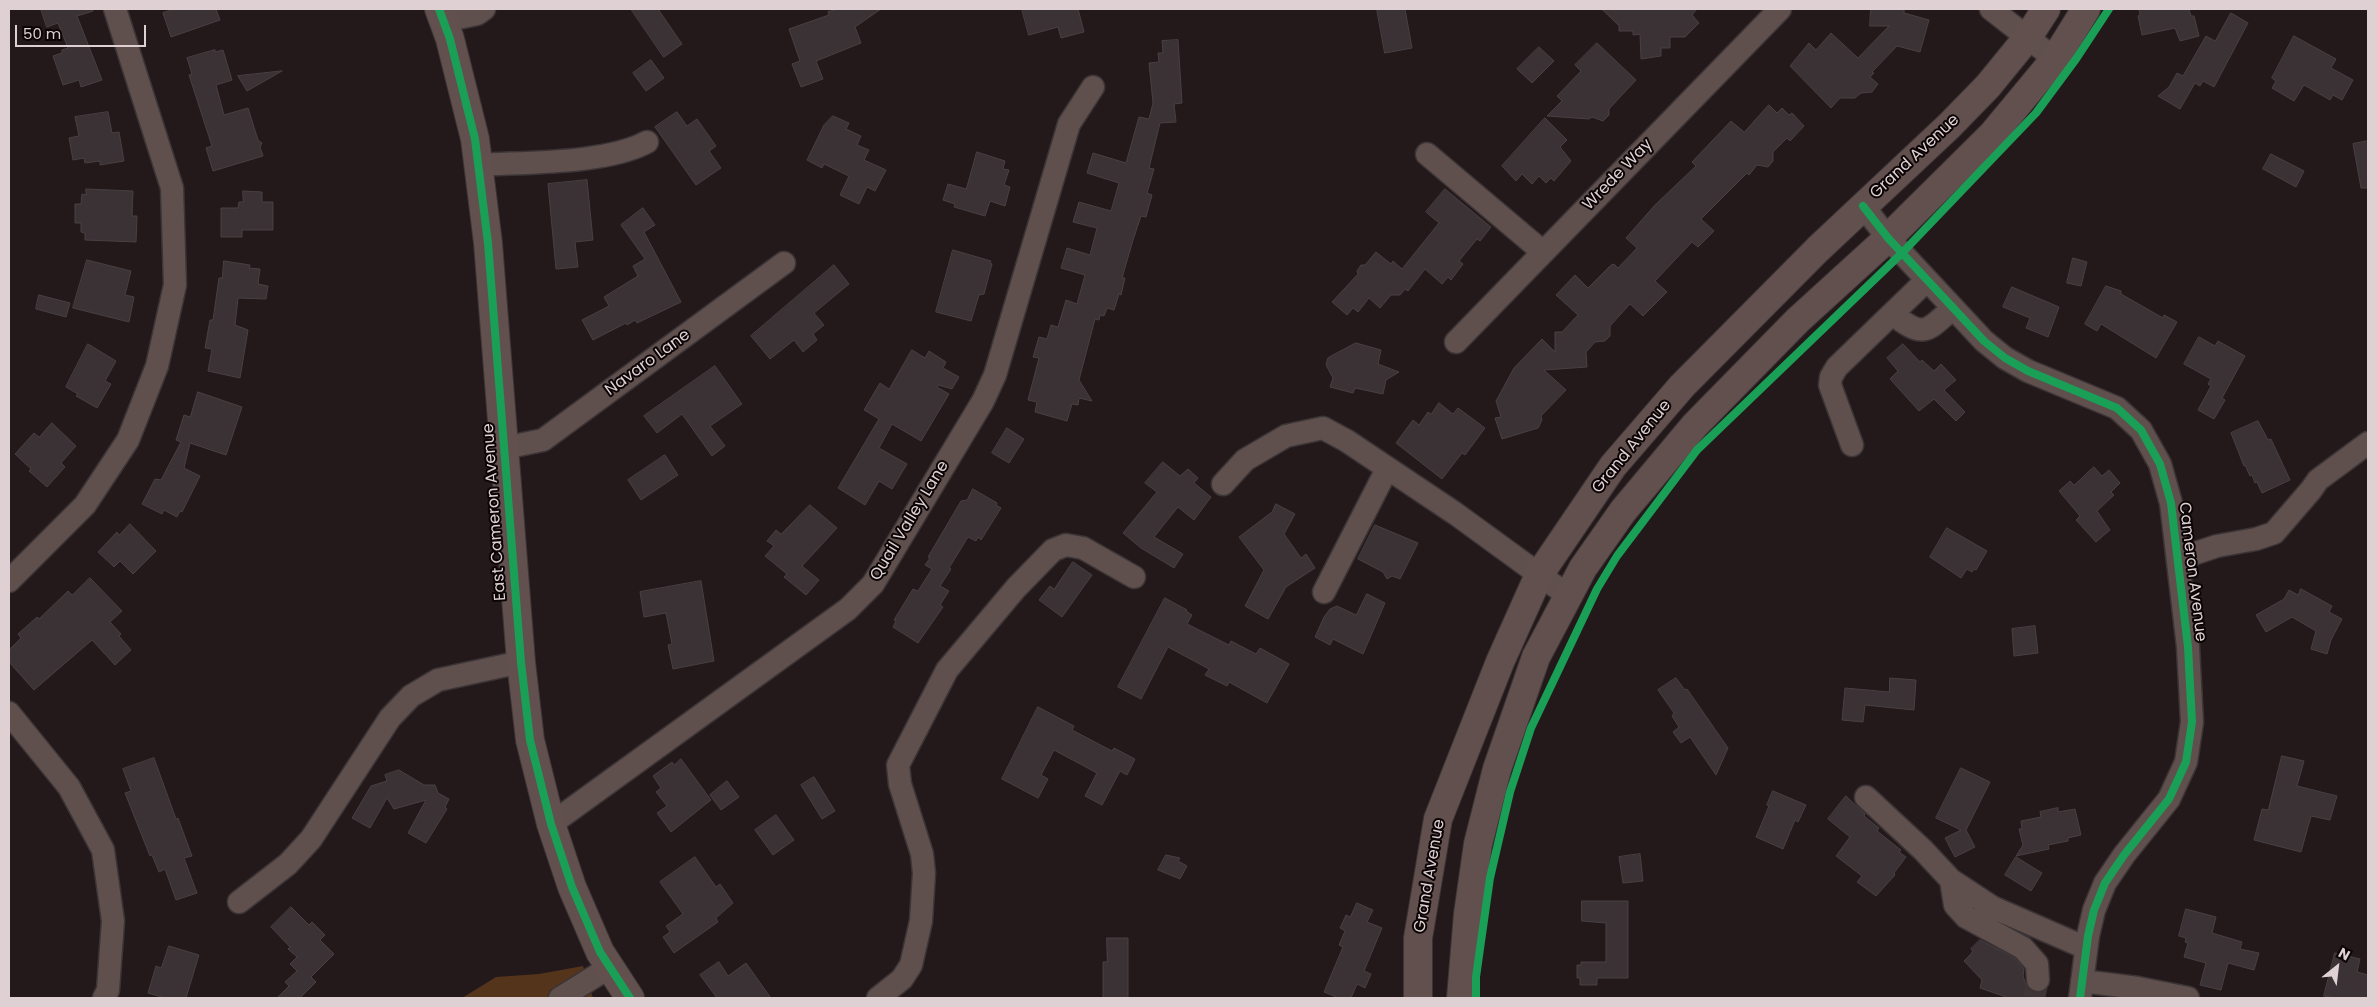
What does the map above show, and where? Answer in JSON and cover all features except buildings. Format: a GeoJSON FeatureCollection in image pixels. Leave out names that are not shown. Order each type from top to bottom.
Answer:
{"type":"FeatureCollection","features":[{"type":"Feature","properties":{"kind":"main road","name":"Grand Avenue"},"geometry":{"type":"LineString","coordinates":[[1418,998],[1418,938],[1438,819],[1500,662],[1540,575],[1613,466],[1682,386],[1818,249],[1949,126],[1988,86],[2028,37],[2046,9]]}},
{"type":"Feature","properties":{"kind":"main road","name":"Grand Avenue"},"geometry":{"type":"LineString","coordinates":[[1461,998],[1468,914],[1478,844],[1497,768],[1536,657],[1570,597],[1583,568],[1624,511],[1695,425],[1798,320],[1888,238],[1985,143],[2055,59],[2086,9]]}},
{"type":"Feature","properties":{"kind":"main road","name":"East Cameron Avenue"},"geometry":{"type":"LineString","coordinates":[[447,13],[450,39],[475,139],[488,243],[521,662],[530,740],[551,824],[572,887],[600,952],[630,998]]}},
{"type":"Feature","properties":{"kind":"street"},"geometry":{"type":"LineString","coordinates":[[9,581],[85,505],[128,440],[157,366],[175,285],[172,188],[115,9]]}},
{"type":"Feature","properties":{"kind":"street"},"geometry":{"type":"LineString","coordinates":[[447,13],[477,14],[484,9]]}},
{"type":"Feature","properties":{"kind":"street","name":"Wrede Way"},"geometry":{"type":"LineString","coordinates":[[1456,342],[1780,9]]}},
{"type":"Feature","properties":{"kind":"street"},"geometry":{"type":"LineString","coordinates":[[1991,9],[2055,59]]}},
{"type":"Feature","properties":{"kind":"street","name":"Quail Valley Lane"},"geometry":{"type":"LineString","coordinates":[[551,824],[848,609],[873,584],[983,400],[995,375],[1069,124],[1093,87]]}},
{"type":"Feature","properties":{"kind":"street"},"geometry":{"type":"LineString","coordinates":[[478,166],[603,156],[630,150],[646,142]]}},
{"type":"Feature","properties":{"kind":"street"},"geometry":{"type":"LineString","coordinates":[[1427,154],[1544,252]]}},
{"type":"Feature","properties":{"kind":"street","name":"Cameron Avenue"},"geometry":{"type":"LineString","coordinates":[[1863,206],[1888,238],[1953,308],[1984,341],[2005,358],[2028,371],[2117,408],[2140,430],[2160,464],[2171,503],[2188,647],[2191,712],[2186,762],[2168,799],[2105,883],[2094,910],[2086,948],[2081,990]]}},
{"type":"Feature","properties":{"kind":"street","name":"Navaro Lane"},"geometry":{"type":"LineString","coordinates":[[504,448],[543,440],[784,263]]}},
{"type":"Feature","properties":{"kind":"street"},"geometry":{"type":"LineString","coordinates":[[1852,445],[1830,385],[1831,377],[1837,367],[1927,280]]}},
{"type":"Feature","properties":{"kind":"street"},"geometry":{"type":"LineString","coordinates":[[1892,314],[1912,328],[1921,331],[1928,328],[1953,308]]}},
{"type":"Feature","properties":{"kind":"street"},"geometry":{"type":"LineString","coordinates":[[1223,484],[1245,460],[1286,436],[1323,428],[1347,441],[1386,469],[1456,514],[1570,597]]}},
{"type":"Feature","properties":{"kind":"street"},"geometry":{"type":"LineString","coordinates":[[2178,559],[2218,546],[2256,540],[2274,533],[2318,480],[2368,443]]}},
{"type":"Feature","properties":{"kind":"street"},"geometry":{"type":"LineString","coordinates":[[1324,592],[1386,469]]}},
{"type":"Feature","properties":{"kind":"street"},"geometry":{"type":"LineString","coordinates":[[878,998],[902,979],[911,965],[922,921],[924,874],[922,854],[900,784],[898,765],[947,670],[1016,588],[1053,550],[1066,545],[1083,548],[1134,577]]}},
{"type":"Feature","properties":{"kind":"street"},"geometry":{"type":"LineString","coordinates":[[239,902],[288,864],[311,839],[390,718],[411,696],[438,680],[521,662]]}},
{"type":"Feature","properties":{"kind":"street"},"geometry":{"type":"LineString","coordinates":[[9,713],[69,787],[103,850],[113,921],[108,990],[104,998]]}},
{"type":"Feature","properties":{"kind":"street"},"geometry":{"type":"LineString","coordinates":[[1866,796],[1929,856],[1951,880],[1992,907],[2086,948]]}},
{"type":"Feature","properties":{"kind":"street"},"geometry":{"type":"LineString","coordinates":[[1951,880],[1955,905],[1966,917],[2023,948],[2037,964],[2038,980]]}},
{"type":"Feature","properties":{"kind":"street"},"geometry":{"type":"LineString","coordinates":[[560,998],[610,966]]}},
{"type":"Feature","properties":{"kind":"street"},"geometry":{"type":"LineString","coordinates":[[2081,990],[2138,988],[2188,998]]}},
{"type":"Feature","properties":{"kind":"shaded area"},"geometry":{"type":"Polygon","coordinates":[[[583,966],[593,998],[462,998],[496,977],[539,974],[583,966]]]}},
{"type":"Feature","properties":{"kind":"tunnel"},"geometry":{"type":"LineString","coordinates":[[2034,998],[2038,980]]}},
{"type":"Feature","properties":{"kind":"cycle path"},"geometry":{"type":"LineString","coordinates":[[439,9],[450,39],[475,139],[488,243],[521,662],[530,740],[551,824],[572,887],[600,952],[630,998]]}},
{"type":"Feature","properties":{"kind":"cycle path"},"geometry":{"type":"LineString","coordinates":[[1476,998],[1476,977],[1490,878],[1510,792],[1531,728],[1597,589],[1617,556],[1697,450],[1902,253],[2036,113],[2076,59],[2109,9]]}},
{"type":"Feature","properties":{"kind":"cycle path"},"geometry":{"type":"LineString","coordinates":[[1863,206],[1888,238],[1984,341],[2005,358],[2028,371],[2117,408],[2141,430],[2160,464],[2171,503],[2188,647],[2192,722],[2186,762],[2169,799],[2124,855],[2105,883],[2094,910],[2088,936],[2080,998]]}}]}
